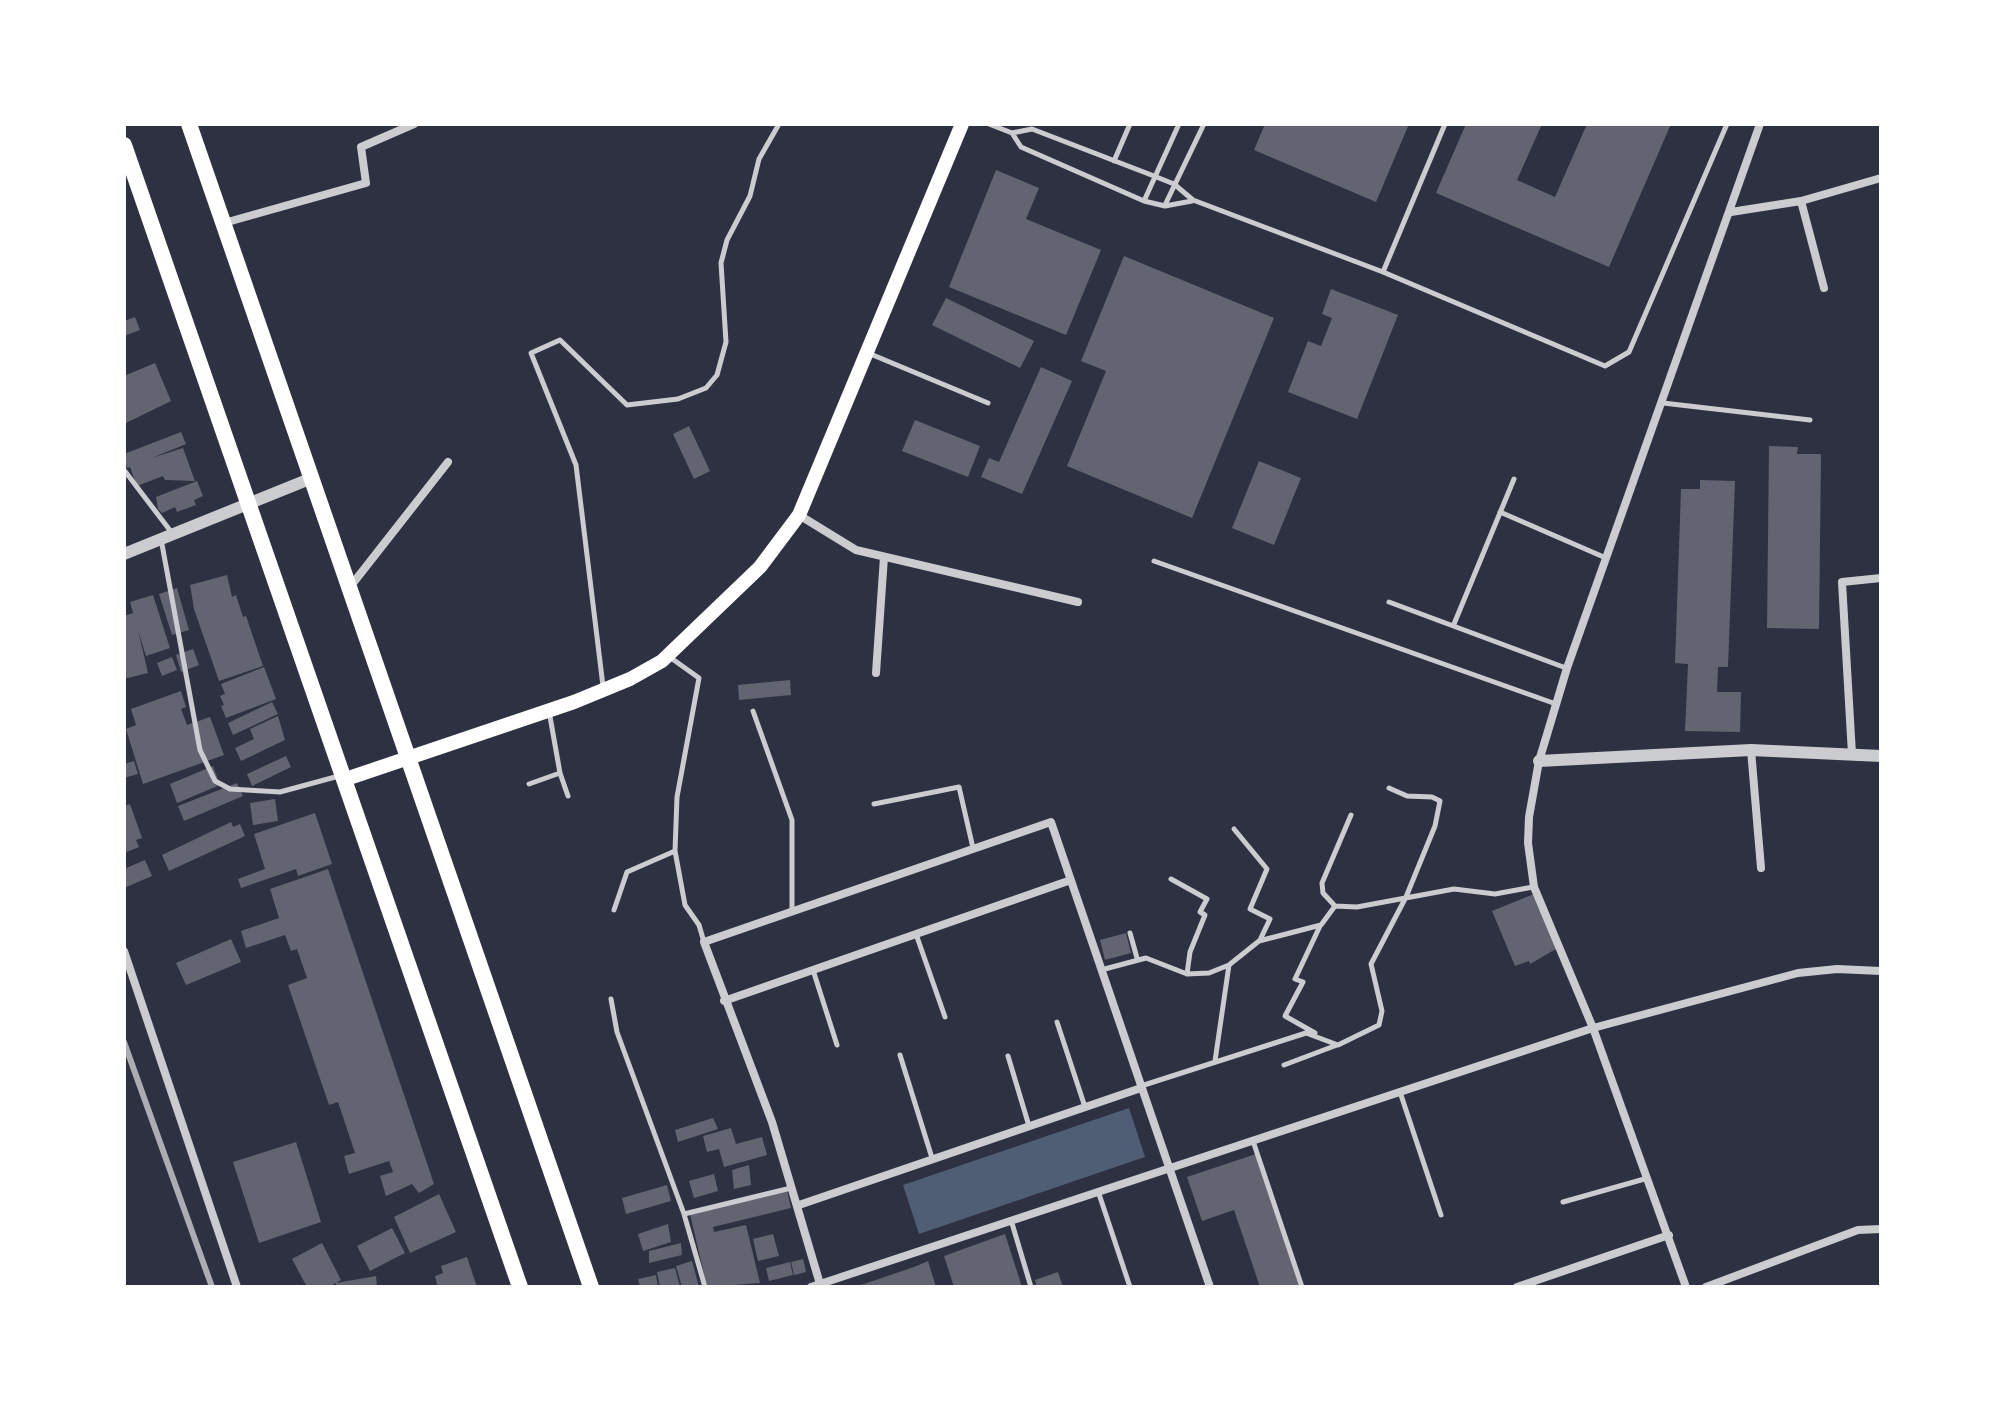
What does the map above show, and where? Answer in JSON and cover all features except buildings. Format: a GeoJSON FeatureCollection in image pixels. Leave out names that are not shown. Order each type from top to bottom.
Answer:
{"type":"FeatureCollection","features":[{"type":"Feature","properties":{"kind":"main road"},"geometry":{"type":"LineString","coordinates":[[189,124],[591,1287]]}},
{"type":"Feature","properties":{"kind":"main road"},"geometry":{"type":"LineString","coordinates":[[345,777],[603,691],[668,656],[760,567],[799,515],[962,124]]}},
{"type":"Feature","properties":{"kind":"main road"},"geometry":{"type":"LineString","coordinates":[[124,145],[520,1287]]}},
{"type":"Feature","properties":{"kind":"street"},"geometry":{"type":"LineString","coordinates":[[223,224],[366,183],[361,147],[414,124]]}},
{"type":"Feature","properties":{"kind":"street"},"geometry":{"type":"LineString","coordinates":[[1686,1287],[1593,1028],[1534,887],[1528,843],[1539,761],[1567,668],[1760,124]]}},
{"type":"Feature","properties":{"kind":"street"},"geometry":{"type":"LineString","coordinates":[[1731,212],[1801,201],[1881,178]]}},
{"type":"Feature","properties":{"kind":"street"},"geometry":{"type":"LineString","coordinates":[[1801,201],[1824,288]]}},
{"type":"Feature","properties":{"kind":"street"},"geometry":{"type":"LineString","coordinates":[[349,587],[448,462]]}},
{"type":"Feature","properties":{"kind":"street"},"geometry":{"type":"LineString","coordinates":[[124,554],[312,478]]}},
{"type":"Feature","properties":{"kind":"street"},"geometry":{"type":"LineString","coordinates":[[799,515],[856,550],[1078,602]]}},
{"type":"Feature","properties":{"kind":"street"},"geometry":{"type":"LineString","coordinates":[[876,673],[884,557]]}},
{"type":"Feature","properties":{"kind":"street"},"geometry":{"type":"LineString","coordinates":[[1852,754],[1842,582],[1881,578]]}},
{"type":"Feature","properties":{"kind":"street"},"geometry":{"type":"LineString","coordinates":[[1539,761],[1751,750],[1881,756]]}},
{"type":"Feature","properties":{"kind":"street"},"geometry":{"type":"LineString","coordinates":[[1751,750],[1761,868]]}},
{"type":"Feature","properties":{"kind":"street"},"geometry":{"type":"LineString","coordinates":[[1210,1287],[1169,1167],[1141,1087],[1051,822],[704,942],[799,1205],[815,1286],[833,1284],[1010,1219],[1098,1190],[1169,1167],[1253,1140],[1593,1028],[1798,973],[1837,969],[1881,971]]}},
{"type":"Feature","properties":{"kind":"street"},"geometry":{"type":"LineString","coordinates":[[724,1001],[1071,880]]}},
{"type":"Feature","properties":{"kind":"street"},"geometry":{"type":"LineString","coordinates":[[124,951],[237,1287]]}},
{"type":"Feature","properties":{"kind":"street"},"geometry":{"type":"LineString","coordinates":[[799,1205],[1141,1087]]}},
{"type":"Feature","properties":{"kind":"street"},"geometry":{"type":"LineString","coordinates":[[1706,1287],[1858,1230],[1881,1229]]}},
{"type":"Feature","properties":{"kind":"street"},"geometry":{"type":"LineString","coordinates":[[1517,1287],[1669,1235]]}},
{"type":"Feature","properties":{"kind":"lane"},"geometry":{"type":"LineString","coordinates":[[603,691],[576,465],[531,353],[560,340],[627,405],[678,399],[706,388],[717,375],[725,351],[721,263],[727,240],[750,196],[759,159],[779,124]]}},
{"type":"Feature","properties":{"kind":"lane"},"geometry":{"type":"LineString","coordinates":[[989,124],[1012,133],[1032,129],[1154,176],[1174,184],[1193,200],[1383,272],[1605,366],[1629,352],[1727,124]]}},
{"type":"Feature","properties":{"kind":"lane"},"geometry":{"type":"LineString","coordinates":[[1114,161],[1130,124]]}},
{"type":"Feature","properties":{"kind":"lane"},"geometry":{"type":"LineString","coordinates":[[1144,201],[1179,124]]}},
{"type":"Feature","properties":{"kind":"lane"},"geometry":{"type":"LineString","coordinates":[[1165,206],[1204,124]]}},
{"type":"Feature","properties":{"kind":"lane"},"geometry":{"type":"LineString","coordinates":[[1383,272],[1445,124]]}},
{"type":"Feature","properties":{"kind":"lane"},"geometry":{"type":"LineString","coordinates":[[1012,133],[1021,147],[1144,201],[1165,206],[1193,200]]}},
{"type":"Feature","properties":{"kind":"lane"},"geometry":{"type":"LineString","coordinates":[[867,352],[988,403]]}},
{"type":"Feature","properties":{"kind":"lane"},"geometry":{"type":"LineString","coordinates":[[1663,403],[1810,420]]}},
{"type":"Feature","properties":{"kind":"lane"},"geometry":{"type":"LineString","coordinates":[[124,470],[166,535],[200,750],[215,781],[230,789],[280,792],[345,777]]}},
{"type":"Feature","properties":{"kind":"lane"},"geometry":{"type":"LineString","coordinates":[[1454,624],[1514,479]]}},
{"type":"Feature","properties":{"kind":"lane"},"geometry":{"type":"LineString","coordinates":[[1500,512],[1607,559]]}},
{"type":"Feature","properties":{"kind":"lane"},"geometry":{"type":"LineString","coordinates":[[1154,561],[1556,704]]}},
{"type":"Feature","properties":{"kind":"lane"},"geometry":{"type":"LineString","coordinates":[[1389,602],[1567,668]]}},
{"type":"Feature","properties":{"kind":"lane"},"geometry":{"type":"LineString","coordinates":[[668,656],[699,678],[677,797],[675,851],[685,905],[699,925],[704,942]]}},
{"type":"Feature","properties":{"kind":"lane"},"geometry":{"type":"LineString","coordinates":[[549,710],[560,773],[568,796]]}},
{"type":"Feature","properties":{"kind":"lane"},"geometry":{"type":"LineString","coordinates":[[753,711],[792,820],[792,911]]}},
{"type":"Feature","properties":{"kind":"lane"},"geometry":{"type":"LineString","coordinates":[[529,784],[560,773]]}},
{"type":"Feature","properties":{"kind":"lane"},"geometry":{"type":"LineString","coordinates":[[874,804],[959,787],[973,849]]}},
{"type":"Feature","properties":{"kind":"lane"},"geometry":{"type":"LineString","coordinates":[[1284,1065],[1374,1031],[1382,1019],[1371,964],[1406,897],[1435,826],[1440,801],[1432,797],[1407,796],[1389,788]]}},
{"type":"Feature","properties":{"kind":"lane"},"geometry":{"type":"LineString","coordinates":[[1351,815],[1322,883],[1323,893],[1335,906],[1357,907],[1454,889],[1495,894],[1534,887]]}},
{"type":"Feature","properties":{"kind":"lane"},"geometry":{"type":"LineString","coordinates":[[1234,829],[1267,869],[1250,909],[1270,919],[1259,941]]}},
{"type":"Feature","properties":{"kind":"lane"},"geometry":{"type":"LineString","coordinates":[[614,910],[627,872],[675,851]]}},
{"type":"Feature","properties":{"kind":"lane"},"geometry":{"type":"LineString","coordinates":[[1171,879],[1207,899],[1200,912],[1205,915],[1190,952],[1187,974]]}},
{"type":"Feature","properties":{"kind":"lane"},"geometry":{"type":"LineString","coordinates":[[1335,906],[1321,925],[1295,979],[1303,982],[1285,1016],[1338,1045]]}},
{"type":"Feature","properties":{"kind":"lane"},"geometry":{"type":"LineString","coordinates":[[1101,970],[1137,958],[1156,961],[1187,974],[1209,973],[1229,965],[1259,941],[1321,925]]}},
{"type":"Feature","properties":{"kind":"lane"},"geometry":{"type":"LineString","coordinates":[[1130,933],[1137,958]]}},
{"type":"Feature","properties":{"kind":"lane"},"geometry":{"type":"LineString","coordinates":[[916,934],[945,1017]]}},
{"type":"Feature","properties":{"kind":"lane"},"geometry":{"type":"LineString","coordinates":[[1215,1062],[1229,965]]}},
{"type":"Feature","properties":{"kind":"lane"},"geometry":{"type":"LineString","coordinates":[[813,970],[837,1045]]}},
{"type":"Feature","properties":{"kind":"lane"},"geometry":{"type":"LineString","coordinates":[[611,999],[617,1032],[684,1214],[705,1287]]}},
{"type":"Feature","properties":{"kind":"lane"},"geometry":{"type":"LineString","coordinates":[[1057,1022],[1085,1107]]}},
{"type":"Feature","properties":{"kind":"lane"},"geometry":{"type":"LineString","coordinates":[[1141,1087],[1306,1033],[1319,1035]]}},
{"type":"Feature","properties":{"kind":"lane"},"geometry":{"type":"LineString","coordinates":[[900,1055],[932,1158]]}},
{"type":"Feature","properties":{"kind":"lane"},"geometry":{"type":"LineString","coordinates":[[1008,1056],[1029,1126]]}},
{"type":"Feature","properties":{"kind":"lane"},"geometry":{"type":"LineString","coordinates":[[1400,1091],[1441,1215]]}},
{"type":"Feature","properties":{"kind":"lane"},"geometry":{"type":"LineString","coordinates":[[1253,1140],[1302,1287]]}},
{"type":"Feature","properties":{"kind":"lane"},"geometry":{"type":"LineString","coordinates":[[1563,1202],[1649,1178]]}},
{"type":"Feature","properties":{"kind":"lane"},"geometry":{"type":"LineString","coordinates":[[684,1214],[793,1188]]}},
{"type":"Feature","properties":{"kind":"lane"},"geometry":{"type":"LineString","coordinates":[[1098,1190],[1130,1287]]}},
{"type":"Feature","properties":{"kind":"lane"},"geometry":{"type":"LineString","coordinates":[[1010,1219],[1031,1287]]}},
{"type":"Feature","properties":{"kind":"water"},"geometry":{"type":"Polygon","coordinates":[[[1129,1108],[1145,1157],[919,1234],[903,1185],[1129,1108]]]}},
{"type":"Feature","properties":{"kind":"railway"},"geometry":{"type":"LineString","coordinates":[[124,1042],[212,1287]]}}]}
